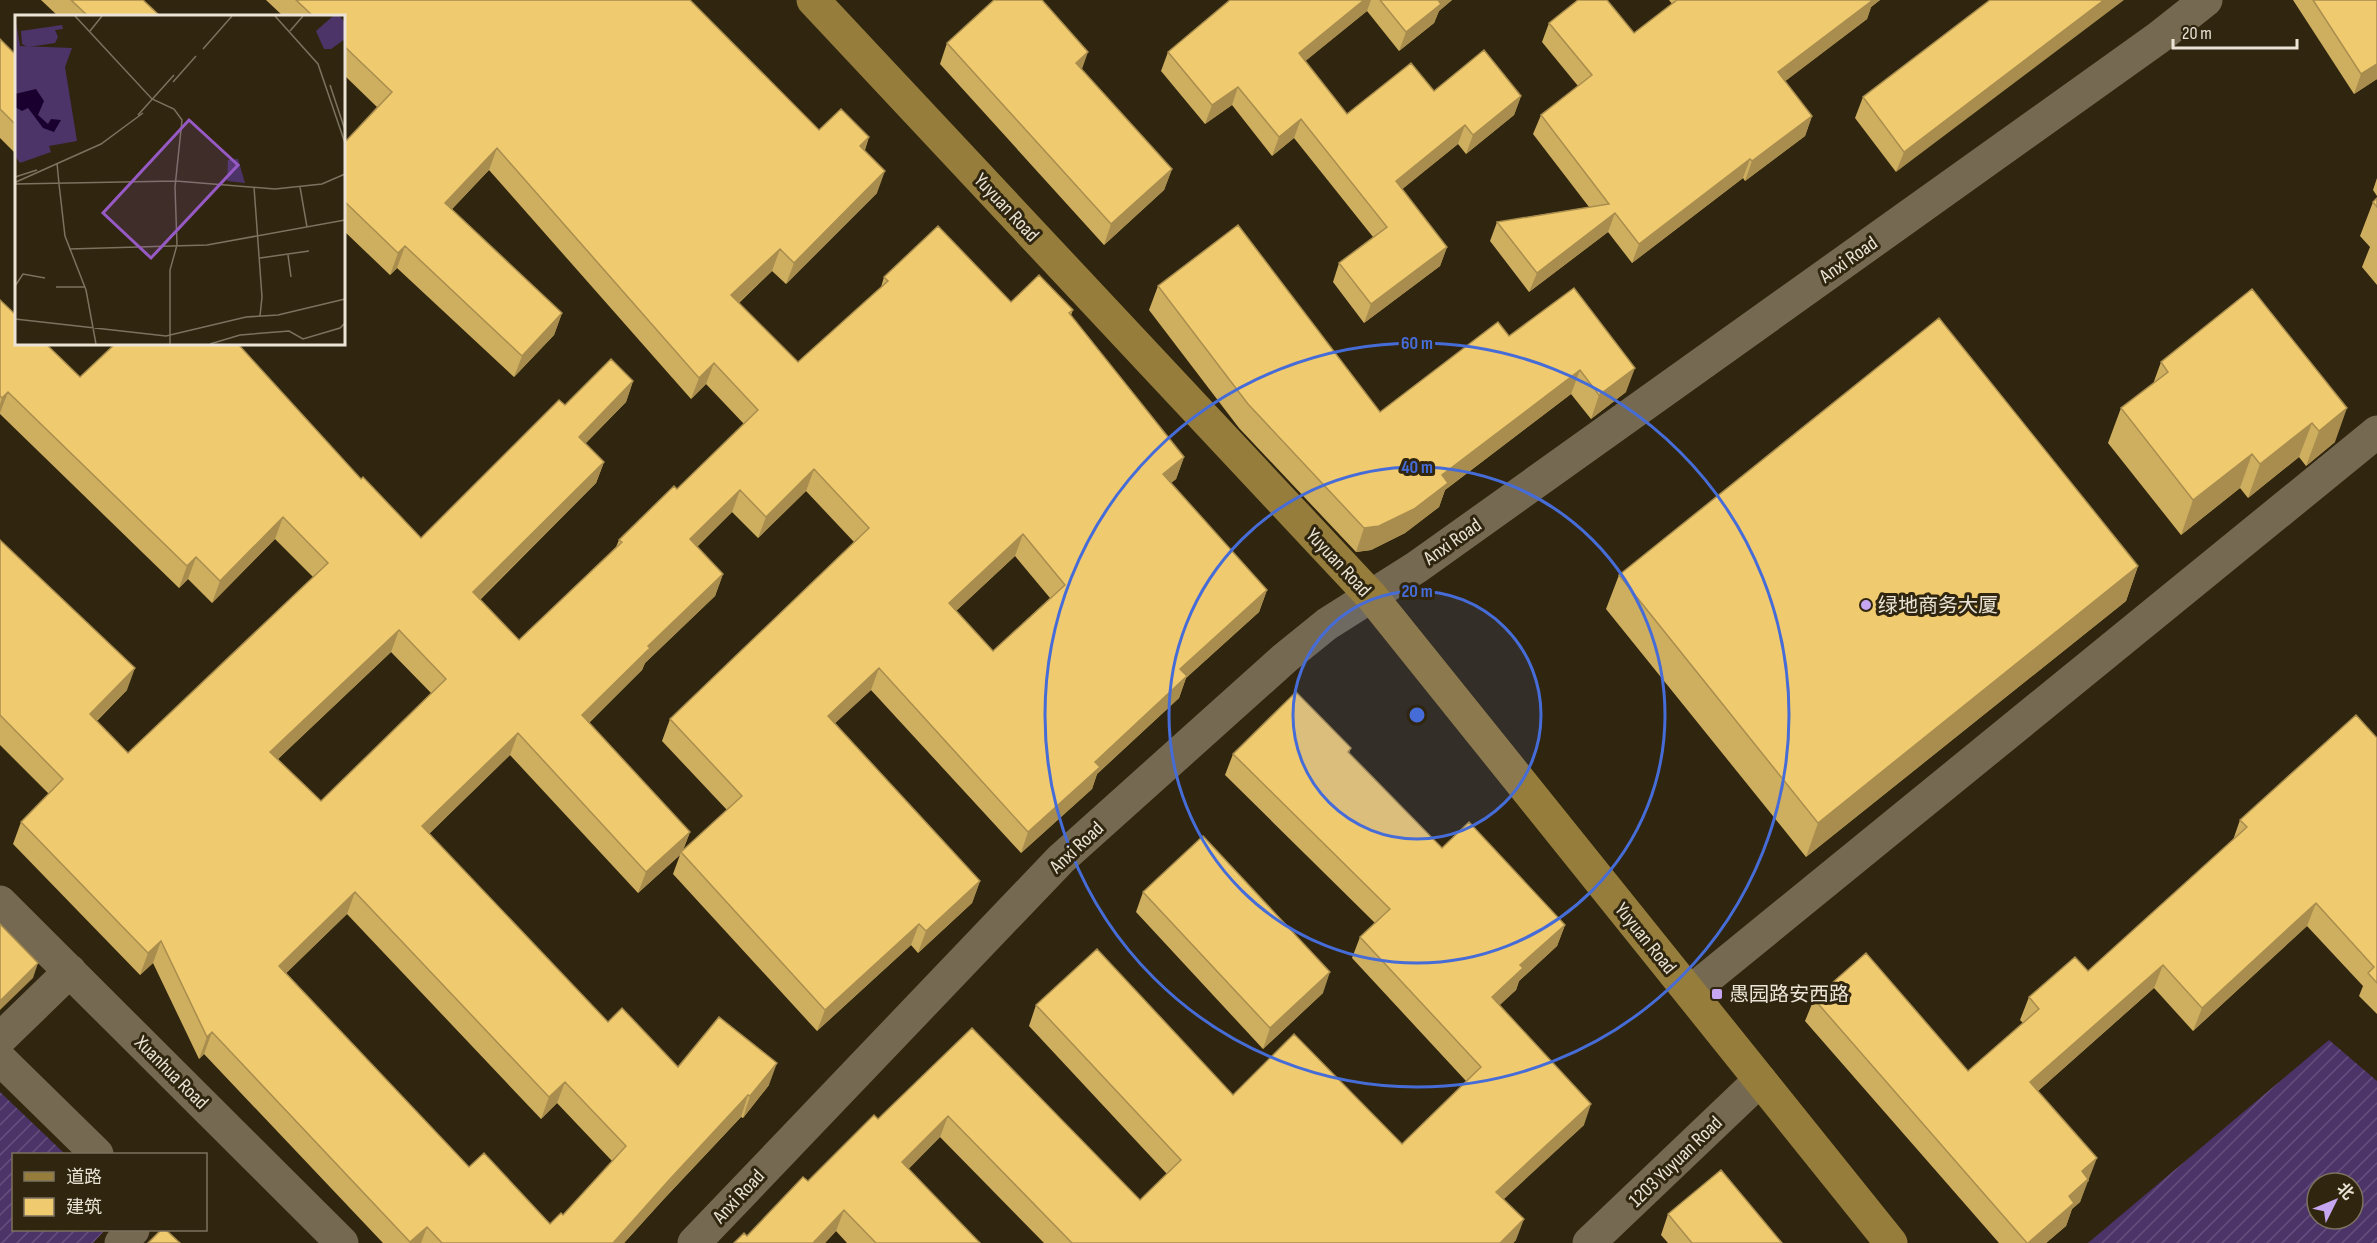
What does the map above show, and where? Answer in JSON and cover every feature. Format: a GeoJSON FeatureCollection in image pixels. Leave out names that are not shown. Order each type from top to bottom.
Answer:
{"type":"FeatureCollection","features":[{"type":"Feature","properties":{"kind":"main road","name":"Yuyuan Road"},"geometry":{"type":"LineString","coordinates":[[813,0],[1372,597],[1891,1243]]}},
{"type":"Feature","properties":{"kind":"street","name":"Anxi Road"},"geometry":{"type":"LineString","coordinates":[[694,1243],[1061,859],[1285,658],[1327,624],[1372,597],[2158,38],[2206,0]]}},
{"type":"Feature","properties":{"kind":"street"},"geometry":{"type":"LineString","coordinates":[[1690,992],[2377,432]]}},
{"type":"Feature","properties":{"kind":"street","name":"Xuanhua Road"},"geometry":{"type":"LineString","coordinates":[[0,902],[342,1243]]}},
{"type":"Feature","properties":{"kind":"street"},"geometry":{"type":"LineString","coordinates":[[0,1039],[70,971]]}},
{"type":"Feature","properties":{"kind":"street"},"geometry":{"type":"LineString","coordinates":[[0,1059],[95,1153]]}},
{"type":"Feature","properties":{"kind":"street","name":"1203 Yuyuan Road"},"geometry":{"type":"LineString","coordinates":[[1589,1243],[1760,1080]]}},
{"type":"Feature","properties":{"kind":"street"},"geometry":{"type":"LineString","coordinates":[[121,1243],[132,1231]]}},
{"type":"Feature","properties":{"kind":"shaded area"},"geometry":{"type":"Polygon","coordinates":[[[2329,1040],[2377,1081],[2377,1243],[2088,1243],[2329,1040]]]}},
{"type":"Feature","properties":{"kind":"shaded area"},"geometry":{"type":"Polygon","coordinates":[[[0,1092],[64,1153],[12,1153],[12,1231],[104,1231],[93,1243],[0,1243],[0,1092]]]}},
{"type":"Feature","properties":{"kind":"building"},"geometry":{"type":"Polygon","coordinates":[[[71,0],[143,0],[159,15],[87,15],[71,0]]]}},
{"type":"Feature","properties":{"kind":"building"},"geometry":{"type":"Polygon","coordinates":[[[296,0],[690,0],[819,130],[841,109],[869,137],[860,146],[885,171],[794,263],[780,249],[731,295],[798,362],[888,281],[884,277],[938,226],[1011,302],[1039,275],[1073,310],[1069,313],[1184,457],[1163,474],[1267,590],[1180,669],[1187,676],[1095,762],[1100,767],[1028,832],[879,668],[828,716],[980,881],[926,931],[919,924],[825,1010],[681,852],[742,796],[670,719],[869,528],[814,469],[766,517],[740,490],[690,539],[723,574],[648,646],[650,648],[582,715],[690,832],[646,872],[518,733],[422,826],[608,1022],[622,1008],[678,1067],[719,1017],[777,1063],[750,1096],[748,1095],[613,1243],[442,1243],[427,1227],[410,1242],[212,1032],[207,1037],[161,941],[148,953],[21,822],[63,779],[0,715],[0,540],[135,668],[90,714],[128,753],[328,563],[283,517],[220,581],[196,557],[187,566],[8,392],[2,398],[0,396],[0,300],[15,314],[15,345],[47,345],[80,377],[114,345],[239,345],[361,479],[363,477],[421,538],[559,400],[565,405],[611,359],[633,381],[579,437],[604,462],[473,592],[519,640],[622,542],[619,540],[674,486],[677,489],[758,410],[714,363],[699,378],[497,148],[445,203],[562,313],[522,356],[405,246],[398,253],[345,202],[345,142],[392,92],[345,47],[345,15],[312,15],[296,0]],[[1023,534],[949,603],[993,651],[1065,585],[1023,534]],[[399,630],[270,752],[321,801],[446,679],[399,630]],[[355,892],[279,966],[469,1167],[484,1153],[550,1224],[561,1213],[563,1215],[626,1146],[565,1082],[549,1097],[355,892]]]}},
{"type":"Feature","properties":{"kind":"building"},"geometry":{"type":"Polygon","coordinates":[[[994,0],[1042,0],[1088,52],[1076,63],[1172,169],[1111,224],[947,43],[994,0]]]}},
{"type":"Feature","properties":{"kind":"building"},"geometry":{"type":"Polygon","coordinates":[[[1230,0],[1364,0],[1299,53],[1347,114],[1411,63],[1434,91],[1484,50],[1521,96],[1473,135],[1465,125],[1396,181],[1447,247],[1371,304],[1339,263],[1387,227],[1301,119],[1279,137],[1238,87],[1212,105],[1168,52],[1230,0]]]}},
{"type":"Feature","properties":{"kind":"building"},"geometry":{"type":"Polygon","coordinates":[[[1380,0],[1438,0],[1441,4],[1406,32],[1380,0]]]}},
{"type":"Feature","properties":{"kind":"building"},"geometry":{"type":"Polygon","coordinates":[[[1578,0],[1607,0],[1634,33],[1677,0],[1873,0],[1778,72],[1812,116],[1752,161],[1750,159],[1639,244],[1615,213],[1537,273],[1497,222],[1609,204],[1541,115],[1592,75],[1549,23],[1578,0]]]}},
{"type":"Feature","properties":{"kind":"building"},"geometry":{"type":"Polygon","coordinates":[[[1990,0],[2104,0],[1904,152],[1863,97],[1990,0]]]}},
{"type":"Feature","properties":{"kind":"building"},"geometry":{"type":"Polygon","coordinates":[[[2313,0],[2377,0],[2377,64],[2361,74],[2313,0]]]}},
{"type":"Feature","properties":{"kind":"building"},"geometry":{"type":"Polygon","coordinates":[[[0,39],[15,54],[15,124],[0,109],[0,39]]]}},
{"type":"Feature","properties":{"kind":"building"},"geometry":{"type":"Polygon","coordinates":[[[1238,225],[1380,412],[1498,322],[1509,336],[1574,288],[1635,368],[1599,395],[1580,370],[1442,475],[1448,483],[1414,509],[1379,526],[1364,528],[1248,404],[1158,286],[1238,225]]]}},
{"type":"Feature","properties":{"kind":"building"},"geometry":{"type":"Polygon","coordinates":[[[2252,289],[2347,408],[2319,431],[2312,423],[2260,464],[2252,454],[2193,500],[2121,408],[2168,372],[2161,362],[2252,289]]]}},
{"type":"Feature","properties":{"kind":"building","name":"绿地商务大厦"},"geometry":{"type":"Polygon","coordinates":[[[1939,318],[2138,566],[1818,823],[1619,575],[1939,318]]]}},
{"type":"Feature","properties":{"kind":"building"},"geometry":{"type":"Polygon","coordinates":[[[1296,692],[1351,748],[1348,752],[1442,848],[1469,822],[1565,925],[1520,965],[1523,968],[1492,997],[1591,1104],[1496,1192],[1524,1219],[1500,1243],[1072,1243],[948,1116],[902,1162],[980,1243],[876,1243],[844,1210],[813,1243],[734,1243],[744,1233],[747,1236],[803,1177],[808,1181],[874,1115],[878,1119],[972,1028],[1140,1200],[1181,1160],[1036,1005],[1097,949],[1233,1095],[1294,1034],[1402,1144],[1481,1067],[1360,937],[1390,909],[1233,754],[1296,692]]]}},
{"type":"Feature","properties":{"kind":"building"},"geometry":{"type":"Polygon","coordinates":[[[2356,715],[2377,738],[2377,983],[2368,973],[2374,967],[2316,903],[2202,1008],[2163,965],[2030,1082],[2097,1158],[2082,1171],[2088,1179],[2069,1196],[2074,1203],[2027,1243],[1814,999],[1866,953],[1968,1071],[2039,1009],[2029,997],[2075,957],[2088,971],[2247,827],[2240,820],[2356,715]]]}},
{"type":"Feature","properties":{"kind":"building"},"geometry":{"type":"Polygon","coordinates":[[[1203,836],[1330,972],[1270,1028],[1143,892],[1203,836]]]}},
{"type":"Feature","properties":{"kind":"building"},"geometry":{"type":"Polygon","coordinates":[[[0,924],[38,963],[0,1001],[0,924]]]}},
{"type":"Feature","properties":{"kind":"building"},"geometry":{"type":"Polygon","coordinates":[[[1721,1170],[1782,1243],[1692,1243],[1668,1214],[1721,1170]]]}},
{"type":"Feature","properties":{"kind":"building"},"geometry":{"type":"Polygon","coordinates":[[[160,1231],[167,1231],[180,1243],[148,1243],[160,1231]]]}},
{"type":"Feature","properties":{"kind":"place","name":"绿地商务大厦"},"geometry":{"type":"Point","coordinates":[1866,605]}},
{"type":"Feature","properties":{"kind":"place","name":"愚园路安西路"},"geometry":{"type":"Point","coordinates":[1717,994]}}]}
